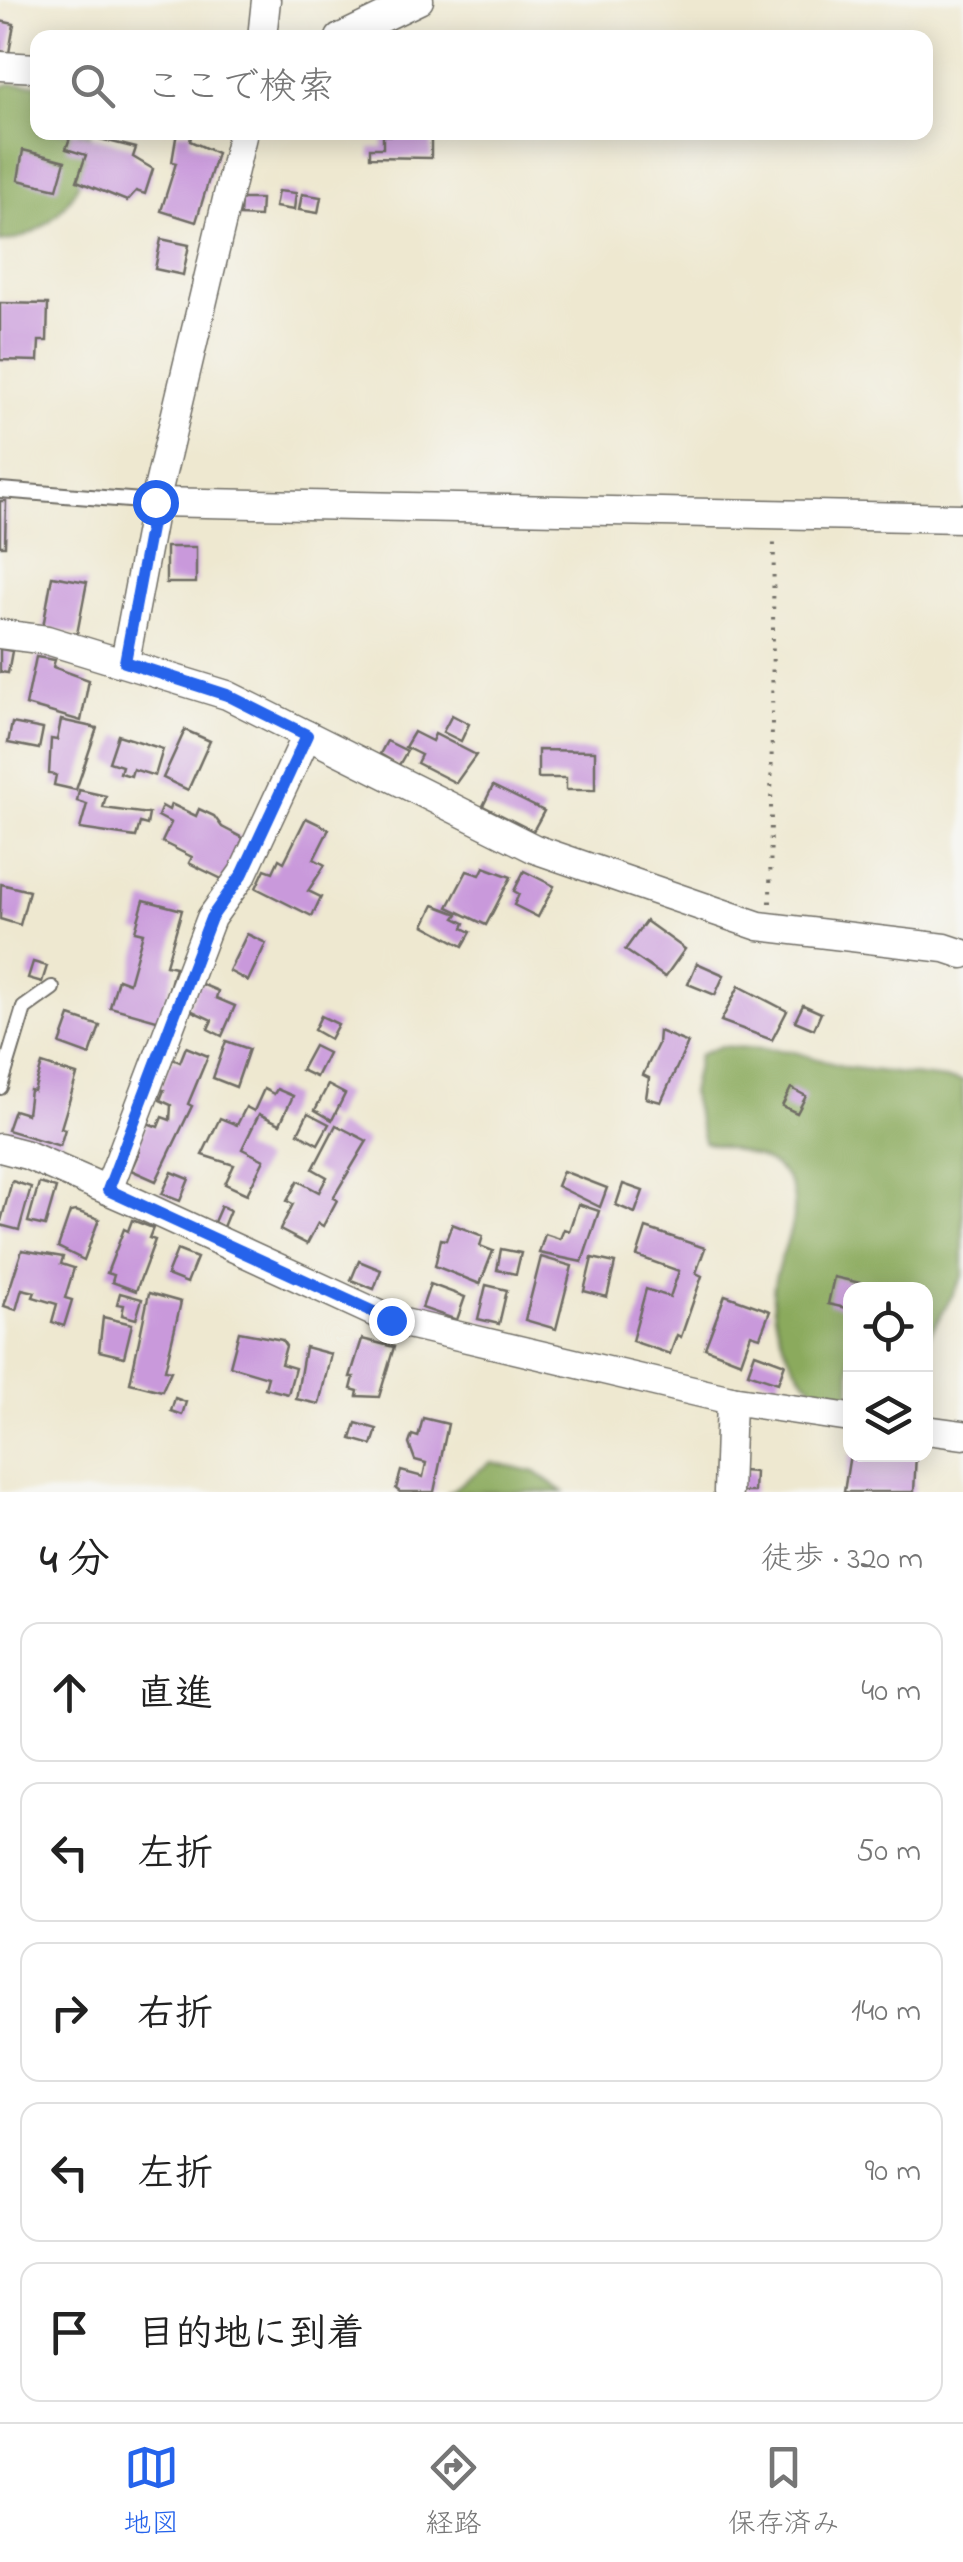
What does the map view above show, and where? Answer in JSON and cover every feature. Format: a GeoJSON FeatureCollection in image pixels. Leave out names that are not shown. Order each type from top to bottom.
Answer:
{"type":"FeatureCollection","features":[{"type":"Feature","properties":{"kind":"street"},"geometry":{"type":"LineString","coordinates":[[263,30],[266,0]]}},
{"type":"Feature","properties":{"kind":"street"},"geometry":{"type":"LineString","coordinates":[[357,30],[419,0]]}},
{"type":"Feature","properties":{"kind":"street"},"geometry":{"type":"LineString","coordinates":[[0,66],[30,68]]}},
{"type":"Feature","properties":{"kind":"street"},"geometry":{"type":"LineString","coordinates":[[125,662],[155,502],[242,140]]}},
{"type":"Feature","properties":{"kind":"street"},"geometry":{"type":"LineString","coordinates":[[155,502],[963,518]]}},
{"type":"Feature","properties":{"kind":"street"},"geometry":{"type":"LineString","coordinates":[[0,634],[47,640],[227,695],[535,849],[769,928],[945,948],[963,954]]}},
{"type":"Feature","properties":{"kind":"street"},"geometry":{"type":"LineString","coordinates":[[108,1190],[211,918],[243,873],[307,735]]}},
{"type":"Feature","properties":{"kind":"street"},"geometry":{"type":"LineString","coordinates":[[0,1148],[108,1190],[391,1320],[730,1400],[843,1417]]}},
{"type":"Feature","properties":{"kind":"street"},"geometry":{"type":"LineString","coordinates":[[728,1492],[730,1400]]}},
{"type":"Feature","properties":{"kind":"street"},"geometry":{"type":"LineString","coordinates":[[933,1431],[963,1436]]}},
{"type":"Feature","properties":{"kind":"lane"},"geometry":{"type":"LineString","coordinates":[[0,490],[155,502]]}},
{"type":"Feature","properties":{"kind":"lane"},"geometry":{"type":"LineString","coordinates":[[0,1087],[24,1008],[52,988]]}},
{"type":"Feature","properties":{"kind":"path"},"geometry":{"type":"LineString","coordinates":[[769,928],[774,514]]}},
{"type":"Feature","properties":{"kind":"green space"},"geometry":{"type":"Polygon","coordinates":[[[30,84],[30,140],[89,140],[84,171],[65,205],[37,230],[0,242],[0,88],[30,84]]]}},
{"type":"Feature","properties":{"kind":"green space"},"geometry":{"type":"Polygon","coordinates":[[[721,1046],[791,1051],[845,1067],[963,1081],[963,1277],[933,1329],[933,1282],[843,1282],[843,1399],[819,1392],[786,1350],[773,1299],[792,1223],[793,1193],[780,1171],[761,1158],[704,1142],[691,1093],[699,1055],[721,1046]]]}},
{"type":"Feature","properties":{"kind":"green space"},"geometry":{"type":"Polygon","coordinates":[[[491,1462],[535,1472],[564,1492],[449,1492],[491,1462]]]}},
{"type":"Feature","properties":{"kind":"building"},"geometry":{"type":"Polygon","coordinates":[[[0,21],[14,24],[9,53],[0,51],[0,21]]]}},
{"type":"Feature","properties":{"kind":"building"},"geometry":{"type":"Polygon","coordinates":[[[69,140],[104,140],[136,148],[133,157],[153,169],[145,194],[136,191],[127,201],[77,181],[86,155],[66,149],[69,140]]]}},
{"type":"Feature","properties":{"kind":"building"},"geometry":{"type":"Polygon","coordinates":[[[176,140],[190,140],[217,153],[196,222],[161,211],[176,163],[172,162],[176,140]]]}},
{"type":"Feature","properties":{"kind":"building"},"geometry":{"type":"Polygon","coordinates":[[[383,140],[431,140],[431,158],[370,157],[370,148],[383,148],[383,140]]]}},
{"type":"Feature","properties":{"kind":"building"},"geometry":{"type":"Polygon","coordinates":[[[23,150],[65,161],[57,189],[18,180],[23,150]]]}},
{"type":"Feature","properties":{"kind":"building"},"geometry":{"type":"Polygon","coordinates":[[[278,191],[296,193],[294,210],[275,207],[278,191]]]}},
{"type":"Feature","properties":{"kind":"building"},"geometry":{"type":"Polygon","coordinates":[[[302,194],[321,197],[318,213],[299,210],[302,194]]]}},
{"type":"Feature","properties":{"kind":"building"},"geometry":{"type":"Polygon","coordinates":[[[241,199],[261,199],[260,217],[240,216],[241,199]]]}},
{"type":"Feature","properties":{"kind":"building"},"geometry":{"type":"Polygon","coordinates":[[[161,239],[189,245],[183,275],[155,269],[161,239]]]}},
{"type":"Feature","properties":{"kind":"building"},"geometry":{"type":"Polygon","coordinates":[[[0,303],[48,304],[47,341],[39,341],[38,361],[0,360],[0,303]]]}},
{"type":"Feature","properties":{"kind":"building"},"geometry":{"type":"Polygon","coordinates":[[[0,501],[6,501],[5,546],[0,546],[0,501]]]}},
{"type":"Feature","properties":{"kind":"building"},"geometry":{"type":"Polygon","coordinates":[[[166,547],[196,547],[196,583],[166,583],[166,547]]]}},
{"type":"Feature","properties":{"kind":"building"},"geometry":{"type":"Polygon","coordinates":[[[52,576],[87,582],[77,634],[43,627],[52,576]]]}},
{"type":"Feature","properties":{"kind":"building"},"geometry":{"type":"Polygon","coordinates":[[[0,649],[12,651],[8,673],[0,672],[0,649]]]}},
{"type":"Feature","properties":{"kind":"building"},"geometry":{"type":"Polygon","coordinates":[[[36,657],[55,660],[53,667],[89,680],[81,721],[26,705],[36,657]]]}},
{"type":"Feature","properties":{"kind":"building"},"geometry":{"type":"Polygon","coordinates":[[[452,715],[469,724],[461,741],[443,732],[452,715]]]}},
{"type":"Feature","properties":{"kind":"building"},"geometry":{"type":"Polygon","coordinates":[[[61,720],[97,728],[76,790],[54,785],[56,775],[49,774],[51,739],[57,740],[61,720]]]}},
{"type":"Feature","properties":{"kind":"building"},"geometry":{"type":"Polygon","coordinates":[[[12,723],[43,729],[39,749],[8,743],[12,723]]]}},
{"type":"Feature","properties":{"kind":"building"},"geometry":{"type":"Polygon","coordinates":[[[185,730],[210,741],[188,790],[163,778],[185,730]]]}},
{"type":"Feature","properties":{"kind":"building"},"geometry":{"type":"Polygon","coordinates":[[[414,732],[432,741],[435,734],[476,755],[456,783],[417,763],[421,755],[405,747],[414,732]]]}},
{"type":"Feature","properties":{"kind":"building"},"geometry":{"type":"Polygon","coordinates":[[[118,735],[163,749],[155,776],[133,769],[131,776],[120,773],[122,766],[109,762],[118,735]]]}},
{"type":"Feature","properties":{"kind":"building"},"geometry":{"type":"Polygon","coordinates":[[[387,741],[407,751],[399,765],[380,754],[387,741]]]}},
{"type":"Feature","properties":{"kind":"building"},"geometry":{"type":"Polygon","coordinates":[[[538,750],[595,751],[595,790],[566,790],[566,778],[538,778],[538,750]]]}},
{"type":"Feature","properties":{"kind":"building"},"geometry":{"type":"Polygon","coordinates":[[[493,786],[544,811],[533,831],[483,806],[493,786]]]}},
{"type":"Feature","properties":{"kind":"building"},"geometry":{"type":"Polygon","coordinates":[[[79,790],[106,796],[103,808],[149,814],[147,825],[140,823],[136,837],[80,829],[87,804],[77,801],[79,790]]]}},
{"type":"Feature","properties":{"kind":"building"},"geometry":{"type":"Polygon","coordinates":[[[171,804],[196,816],[199,809],[214,816],[222,827],[243,838],[228,882],[189,863],[192,857],[162,842],[171,823],[158,816],[162,806],[169,810],[171,804]]]}},
{"type":"Feature","properties":{"kind":"building"},"geometry":{"type":"Polygon","coordinates":[[[306,818],[329,829],[314,859],[325,865],[308,891],[321,897],[312,916],[256,888],[265,869],[273,872],[279,859],[284,862],[306,818]]]}},
{"type":"Feature","properties":{"kind":"building"},"geometry":{"type":"Polygon","coordinates":[[[484,867],[511,877],[486,925],[448,907],[467,871],[480,875],[484,867]]]}},
{"type":"Feature","properties":{"kind":"building"},"geometry":{"type":"Polygon","coordinates":[[[524,871],[554,886],[538,917],[514,905],[519,894],[514,891],[524,871]]]}},
{"type":"Feature","properties":{"kind":"building"},"geometry":{"type":"Polygon","coordinates":[[[1,884],[29,891],[20,925],[0,919],[1,884]]]}},
{"type":"Feature","properties":{"kind":"building"},"geometry":{"type":"Polygon","coordinates":[[[144,900],[182,910],[166,965],[175,967],[160,1021],[110,1007],[118,979],[129,983],[143,933],[135,931],[144,900]]]}},
{"type":"Feature","properties":{"kind":"building"},"geometry":{"type":"Polygon","coordinates":[[[434,905],[458,914],[455,918],[465,923],[463,928],[471,932],[463,946],[424,925],[434,905]]]}},
{"type":"Feature","properties":{"kind":"building"},"geometry":{"type":"Polygon","coordinates":[[[646,921],[685,949],[665,977],[625,950],[646,921]]]}},
{"type":"Feature","properties":{"kind":"building"},"geometry":{"type":"Polygon","coordinates":[[[247,934],[266,943],[248,981],[229,971],[247,934]]]}},
{"type":"Feature","properties":{"kind":"building"},"geometry":{"type":"Polygon","coordinates":[[[33,962],[47,966],[42,982],[28,978],[33,962]]]}},
{"type":"Feature","properties":{"kind":"building"},"geometry":{"type":"Polygon","coordinates":[[[697,963],[724,975],[715,995],[688,984],[697,963]]]}},
{"type":"Feature","properties":{"kind":"building"},"geometry":{"type":"Polygon","coordinates":[[[199,983],[218,991],[216,998],[235,1006],[222,1036],[208,1029],[212,1020],[188,1009],[199,983]]]}},
{"type":"Feature","properties":{"kind":"building"},"geometry":{"type":"Polygon","coordinates":[[[739,986],[787,1011],[772,1040],[721,1021],[739,986]]]}},
{"type":"Feature","properties":{"kind":"building"},"geometry":{"type":"Polygon","coordinates":[[[803,1005],[821,1013],[814,1029],[795,1021],[803,1005]]]}},
{"type":"Feature","properties":{"kind":"building"},"geometry":{"type":"Polygon","coordinates":[[[70,1016],[100,1026],[90,1055],[60,1044],[70,1016]]]}},
{"type":"Feature","properties":{"kind":"building"},"geometry":{"type":"Polygon","coordinates":[[[321,1016],[338,1024],[330,1039],[314,1030],[321,1016]]]}},
{"type":"Feature","properties":{"kind":"building"},"geometry":{"type":"Polygon","coordinates":[[[659,1031],[688,1043],[661,1102],[646,1098],[649,1078],[643,1075],[658,1044],[659,1031]]]}},
{"type":"Feature","properties":{"kind":"building"},"geometry":{"type":"Polygon","coordinates":[[[226,1041],[249,1049],[236,1087],[213,1078],[226,1041]]]}},
{"type":"Feature","properties":{"kind":"building"},"geometry":{"type":"Polygon","coordinates":[[[314,1046],[328,1053],[316,1077],[301,1070],[314,1046]]]}},
{"type":"Feature","properties":{"kind":"building"},"geometry":{"type":"Polygon","coordinates":[[[186,1047],[208,1056],[188,1104],[192,1106],[156,1181],[131,1170],[139,1152],[135,1150],[147,1123],[158,1127],[162,1117],[170,1120],[171,1105],[160,1100],[164,1090],[160,1089],[173,1059],[180,1062],[186,1047]]]}},
{"type":"Feature","properties":{"kind":"building"},"geometry":{"type":"Polygon","coordinates":[[[42,1064],[77,1075],[61,1128],[65,1129],[60,1146],[7,1130],[14,1110],[27,1114],[30,1090],[34,1091],[42,1064]]]}},
{"type":"Feature","properties":{"kind":"building"},"geometry":{"type":"Polygon","coordinates":[[[328,1085],[345,1094],[332,1120],[315,1110],[328,1085]]]}},
{"type":"Feature","properties":{"kind":"building"},"geometry":{"type":"Polygon","coordinates":[[[791,1088],[806,1096],[797,1113],[782,1106],[791,1088]]]}},
{"type":"Feature","properties":{"kind":"building"},"geometry":{"type":"Polygon","coordinates":[[[264,1089],[274,1094],[277,1089],[293,1096],[280,1124],[259,1114],[242,1149],[264,1160],[247,1194],[225,1184],[234,1165],[202,1155],[220,1118],[237,1125],[246,1107],[254,1111],[264,1089]]]}},
{"type":"Feature","properties":{"kind":"building"},"geometry":{"type":"Polygon","coordinates":[[[308,1113],[329,1124],[318,1144],[298,1133],[308,1113]]]}},
{"type":"Feature","properties":{"kind":"building"},"geometry":{"type":"Polygon","coordinates":[[[336,1125],[367,1141],[333,1198],[337,1200],[323,1226],[318,1223],[307,1244],[280,1230],[293,1204],[287,1201],[298,1181],[319,1192],[327,1177],[313,1169],[336,1125]]]}},
{"type":"Feature","properties":{"kind":"building"},"geometry":{"type":"Polygon","coordinates":[[[563,1171],[607,1188],[600,1207],[557,1186],[563,1171]]]}},
{"type":"Feature","properties":{"kind":"building"},"geometry":{"type":"Polygon","coordinates":[[[172,1172],[189,1179],[180,1201],[162,1194],[172,1172]]]}},
{"type":"Feature","properties":{"kind":"building"},"geometry":{"type":"Polygon","coordinates":[[[12,1181],[31,1187],[19,1230],[0,1225],[12,1181]]]}},
{"type":"Feature","properties":{"kind":"building"},"geometry":{"type":"Polygon","coordinates":[[[39,1183],[56,1188],[45,1226],[28,1222],[39,1183]]]}},
{"type":"Feature","properties":{"kind":"building"},"geometry":{"type":"Polygon","coordinates":[[[623,1184],[643,1191],[635,1213],[616,1205],[623,1184]]]}},
{"type":"Feature","properties":{"kind":"building"},"geometry":{"type":"Polygon","coordinates":[[[578,1204],[599,1211],[582,1262],[539,1253],[545,1234],[560,1239],[564,1229],[569,1231],[578,1204]]]}},
{"type":"Feature","properties":{"kind":"building"},"geometry":{"type":"Polygon","coordinates":[[[221,1206],[230,1210],[223,1227],[214,1222],[221,1206]]]}},
{"type":"Feature","properties":{"kind":"building"},"geometry":{"type":"Polygon","coordinates":[[[70,1212],[99,1219],[84,1260],[58,1247],[70,1212]]]}},
{"type":"Feature","properties":{"kind":"building"},"geometry":{"type":"Polygon","coordinates":[[[132,1220],[153,1228],[149,1238],[155,1240],[136,1291],[112,1282],[114,1275],[107,1273],[124,1229],[128,1231],[132,1220]]]}},
{"type":"Feature","properties":{"kind":"building"},"geometry":{"type":"Polygon","coordinates":[[[452,1224],[483,1236],[480,1246],[493,1251],[480,1284],[435,1266],[441,1239],[446,1240],[452,1224]]]}},
{"type":"Feature","properties":{"kind":"building"},"geometry":{"type":"Polygon","coordinates":[[[646,1228],[705,1248],[696,1273],[702,1276],[681,1337],[677,1335],[670,1354],[632,1341],[646,1289],[670,1297],[679,1271],[637,1256],[646,1228]]]}},
{"type":"Feature","properties":{"kind":"building"},"geometry":{"type":"Polygon","coordinates":[[[501,1249],[521,1253],[516,1274],[497,1270],[501,1249]]]}},
{"type":"Feature","properties":{"kind":"building"},"geometry":{"type":"Polygon","coordinates":[[[22,1250],[63,1257],[61,1264],[74,1268],[65,1298],[72,1300],[64,1326],[52,1322],[57,1304],[33,1297],[35,1292],[22,1289],[16,1310],[4,1306],[22,1250]]]}},
{"type":"Feature","properties":{"kind":"building"},"geometry":{"type":"Polygon","coordinates":[[[177,1250],[197,1258],[187,1283],[167,1275],[177,1250]]]}},
{"type":"Feature","properties":{"kind":"building"},"geometry":{"type":"Polygon","coordinates":[[[541,1257],[572,1266],[556,1329],[525,1320],[541,1257]]]}},
{"type":"Feature","properties":{"kind":"building"},"geometry":{"type":"Polygon","coordinates":[[[592,1258],[615,1263],[607,1297],[584,1291],[592,1258]]]}},
{"type":"Feature","properties":{"kind":"building"},"geometry":{"type":"Polygon","coordinates":[[[359,1261],[381,1270],[374,1289],[351,1280],[359,1261]]]}},
{"type":"Feature","properties":{"kind":"building"},"geometry":{"type":"Polygon","coordinates":[[[834,1277],[856,1282],[843,1282],[843,1307],[828,1304],[834,1277]]]}},
{"type":"Feature","properties":{"kind":"building"},"geometry":{"type":"Polygon","coordinates":[[[430,1284],[465,1297],[457,1320],[422,1308],[430,1284]]]}},
{"type":"Feature","properties":{"kind":"building"},"geometry":{"type":"Polygon","coordinates":[[[486,1285],[507,1290],[499,1324],[478,1319],[486,1285]]]}},
{"type":"Feature","properties":{"kind":"building"},"geometry":{"type":"Polygon","coordinates":[[[120,1293],[142,1299],[136,1319],[122,1315],[124,1305],[117,1304],[120,1293]]]}},
{"type":"Feature","properties":{"kind":"building"},"geometry":{"type":"Polygon","coordinates":[[[149,1293],[181,1302],[165,1370],[171,1371],[162,1391],[130,1383],[149,1293]]]}},
{"type":"Feature","properties":{"kind":"building"},"geometry":{"type":"Polygon","coordinates":[[[725,1295],[770,1311],[760,1337],[751,1334],[741,1362],[705,1348],[725,1295]]]}},
{"type":"Feature","properties":{"kind":"building"},"geometry":{"type":"Polygon","coordinates":[[[103,1317],[132,1324],[124,1357],[99,1351],[103,1317]]]}},
{"type":"Feature","properties":{"kind":"building"},"geometry":{"type":"Polygon","coordinates":[[[239,1332],[282,1340],[286,1346],[281,1364],[295,1368],[288,1394],[265,1388],[268,1377],[230,1366],[239,1332]]]}},
{"type":"Feature","properties":{"kind":"building"},"geometry":{"type":"Polygon","coordinates":[[[362,1339],[394,1347],[379,1397],[357,1396],[358,1391],[351,1389],[354,1377],[350,1377],[362,1339]]]}},
{"type":"Feature","properties":{"kind":"building"},"geometry":{"type":"Polygon","coordinates":[[[305,1347],[331,1354],[319,1404],[296,1399],[305,1347]]]}},
{"type":"Feature","properties":{"kind":"building"},"geometry":{"type":"Polygon","coordinates":[[[755,1353],[785,1364],[778,1383],[748,1373],[755,1353]]]}},
{"type":"Feature","properties":{"kind":"building"},"geometry":{"type":"Polygon","coordinates":[[[175,1398],[186,1402],[182,1415],[171,1411],[175,1398]]]}},
{"type":"Feature","properties":{"kind":"building"},"geometry":{"type":"Polygon","coordinates":[[[423,1418],[448,1424],[434,1492],[400,1492],[396,1489],[401,1471],[423,1477],[426,1463],[415,1460],[409,1444],[412,1435],[418,1437],[423,1418]]]}},
{"type":"Feature","properties":{"kind":"building"},"geometry":{"type":"Polygon","coordinates":[[[356,1423],[377,1429],[372,1445],[351,1439],[356,1423]]]}},
{"type":"Feature","properties":{"kind":"building"},"geometry":{"type":"Polygon","coordinates":[[[849,1462],[916,1462],[914,1492],[844,1492],[849,1462]]]}},
{"type":"Feature","properties":{"kind":"building"},"geometry":{"type":"Polygon","coordinates":[[[741,1471],[755,1472],[754,1492],[740,1492],[741,1471]]]}},
{"type":"Feature","properties":{"kind":"route"},"geometry":{"type":"LineString","coordinates":[[155,502],[125,662],[227,695],[307,735],[243,873],[211,918],[108,1190],[391,1320]]}}]}
